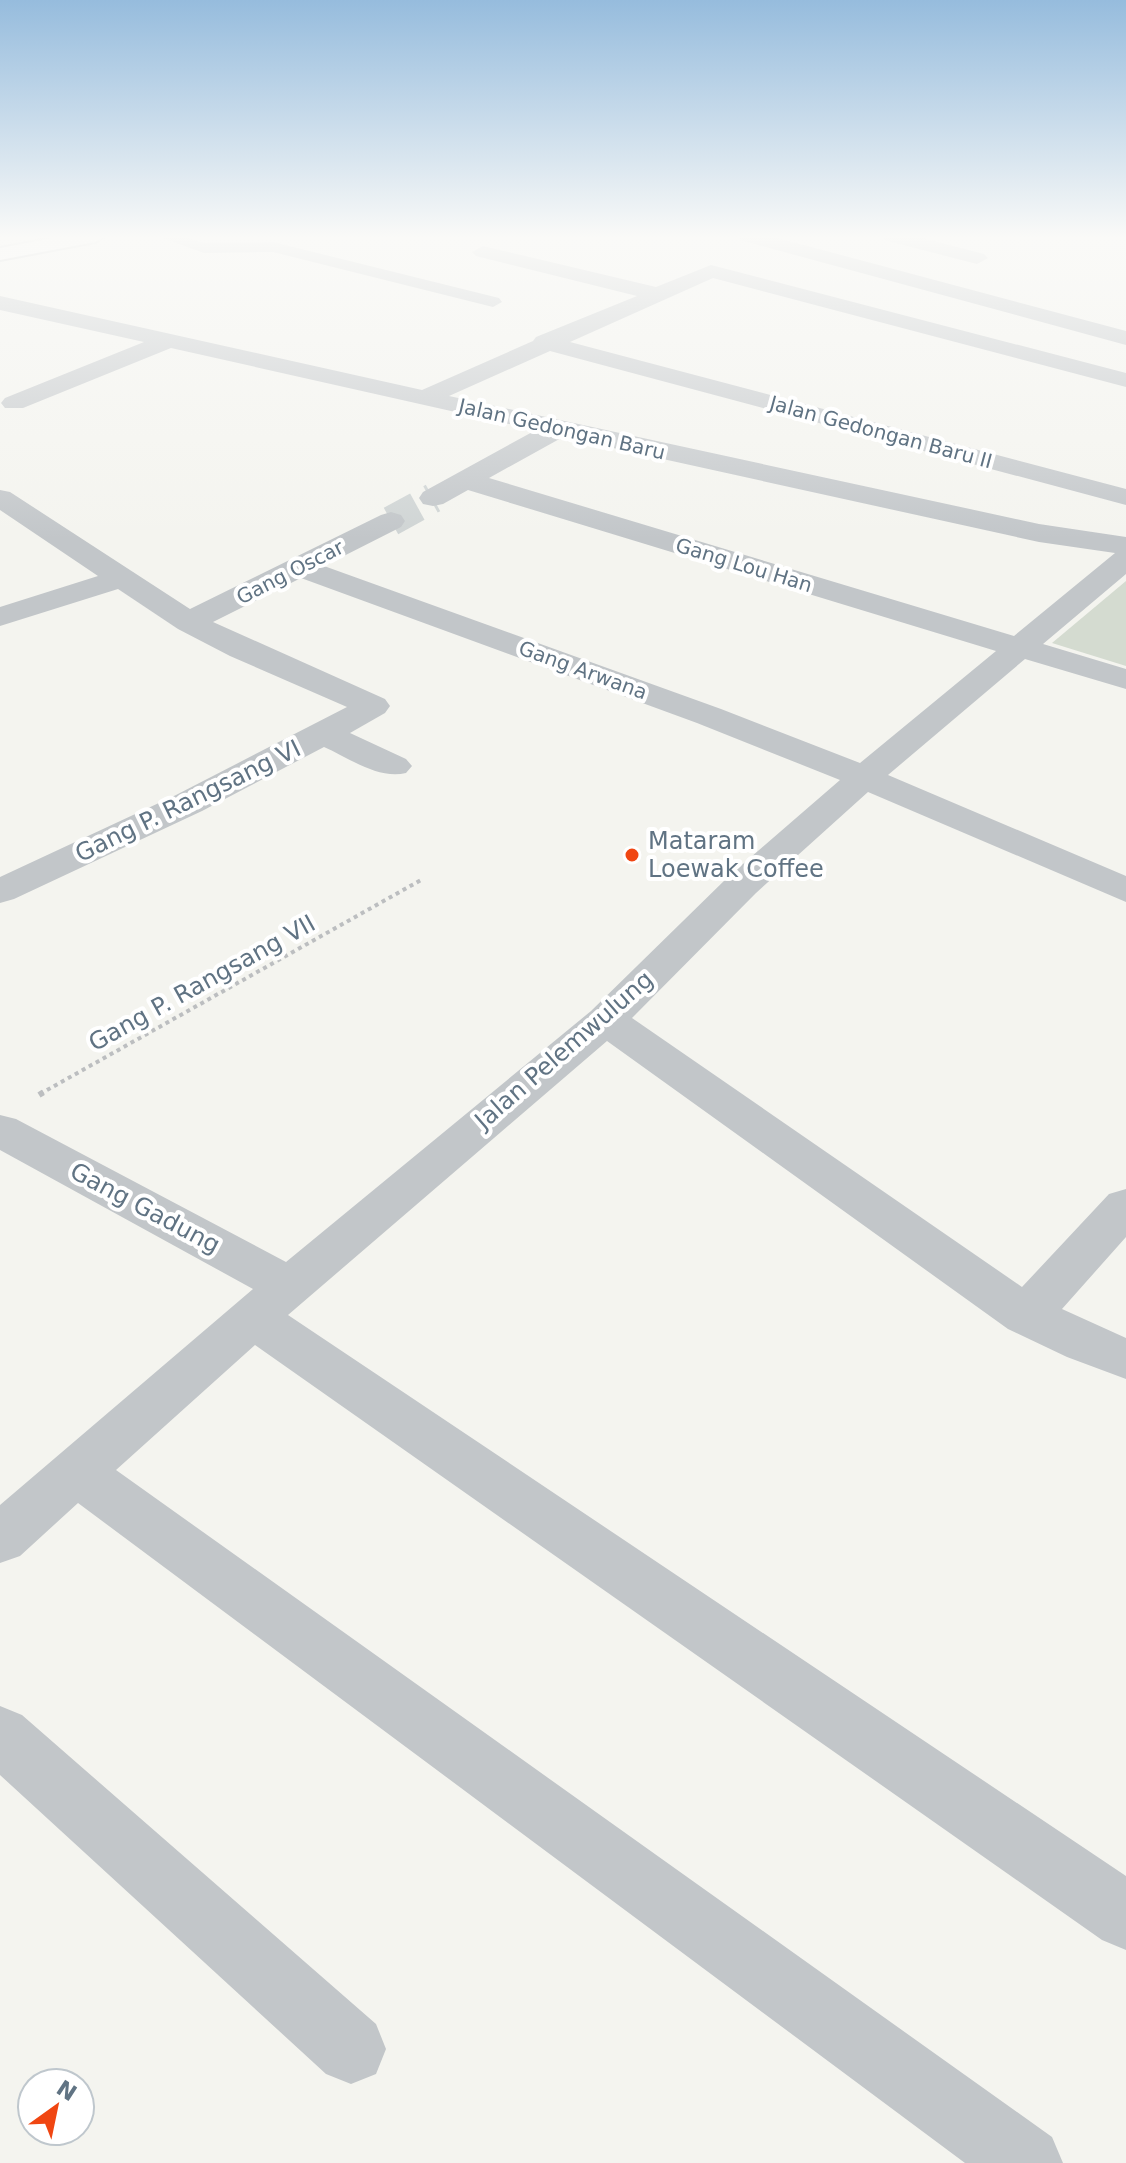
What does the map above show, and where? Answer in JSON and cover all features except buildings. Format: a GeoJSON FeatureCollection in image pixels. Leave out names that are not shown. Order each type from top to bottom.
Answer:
{"type":"FeatureCollection","features":[{"type":"Feature","properties":{"kind":"street","name":"Jalan Gedongan Baru"},"geometry":{"type":"LineString","coordinates":[[150,337],[1039,533],[1126,546]]}},
{"type":"Feature","properties":{"kind":"street"},"geometry":{"type":"LineString","coordinates":[[426,397],[556,337]]}},
{"type":"Feature","properties":{"kind":"street"},"geometry":{"type":"LineString","coordinates":[[964,337],[1126,380]]}},
{"type":"Feature","properties":{"kind":"street"},"geometry":{"type":"LineString","coordinates":[[7,406],[168,341]]}},
{"type":"Feature","properties":{"kind":"street","name":"Jalan Gedongan Baru II"},"geometry":{"type":"LineString","coordinates":[[544,342],[1126,497]]}},
{"type":"Feature","properties":{"kind":"street"},"geometry":{"type":"LineString","coordinates":[[433,498],[558,429]]}},
{"type":"Feature","properties":{"kind":"street","name":"Gang Lou Han"},"geometry":{"type":"LineString","coordinates":[[466,480],[1126,679]]}},
{"type":"Feature","properties":{"kind":"street"},"geometry":{"type":"LineString","coordinates":[[0,498],[119,579],[189,622]]}},
{"type":"Feature","properties":{"kind":"street","name":"Gang Oscar"},"geometry":{"type":"LineString","coordinates":[[189,622],[391,521]]}},
{"type":"Feature","properties":{"kind":"street","name":"Jalan Pelemwulung"},"geometry":{"type":"LineString","coordinates":[[0,1539],[271,1302],[606,1020],[742,885],[864,777],[1126,559]]}},
{"type":"Feature","properties":{"kind":"street","name":"Gang Arwana"},"geometry":{"type":"LineString","coordinates":[[300,567],[709,716],[864,777],[1126,890]]}},
{"type":"Feature","properties":{"kind":"street"},"geometry":{"type":"LineString","coordinates":[[0,617],[119,579]]}},
{"type":"Feature","properties":{"kind":"street","name":"Gang P. Rangsang VI"},"geometry":{"type":"LineString","coordinates":[[0,891],[134,831],[373,706],[241,649],[189,622]]}},
{"type":"Feature","properties":{"kind":"street"},"geometry":{"type":"LineString","coordinates":[[324,734],[394,766]]}},
{"type":"Feature","properties":{"kind":"street"},"geometry":{"type":"LineString","coordinates":[[606,1020],[833,1179],[979,1287],[1026,1316],[1089,1346],[1126,1359]]}},
{"type":"Feature","properties":{"kind":"street","name":"Gang Gadung"},"geometry":{"type":"LineString","coordinates":[[14,1116],[1126,1916]]}},
{"type":"Feature","properties":{"kind":"street"},"geometry":{"type":"LineString","coordinates":[[1026,1316],[1126,1206]]}},
{"type":"Feature","properties":{"kind":"street"},"geometry":{"type":"LineString","coordinates":[[77,1472],[1026,2163]]}},
{"type":"Feature","properties":{"kind":"street"},"geometry":{"type":"LineString","coordinates":[[0,1735],[351,2049]]}},
{"type":"Feature","properties":{"kind":"path","name":"Gang P. Rangsang VII"},"geometry":{"type":"LineString","coordinates":[[14,1116],[421,880]]}},
{"type":"Feature","properties":{"kind":"shaded area"},"geometry":{"type":"Polygon","coordinates":[[[1126,581],[1126,666],[1052,643],[1126,581]]]}},
{"type":"Feature","properties":{"kind":"tunnel"},"geometry":{"type":"LineString","coordinates":[[391,521],[433,498]]}},
{"type":"Feature","properties":{"kind":"place","name":"Mataram Loewak Coffee"},"geometry":{"type":"Point","coordinates":[632,855]}}]}
